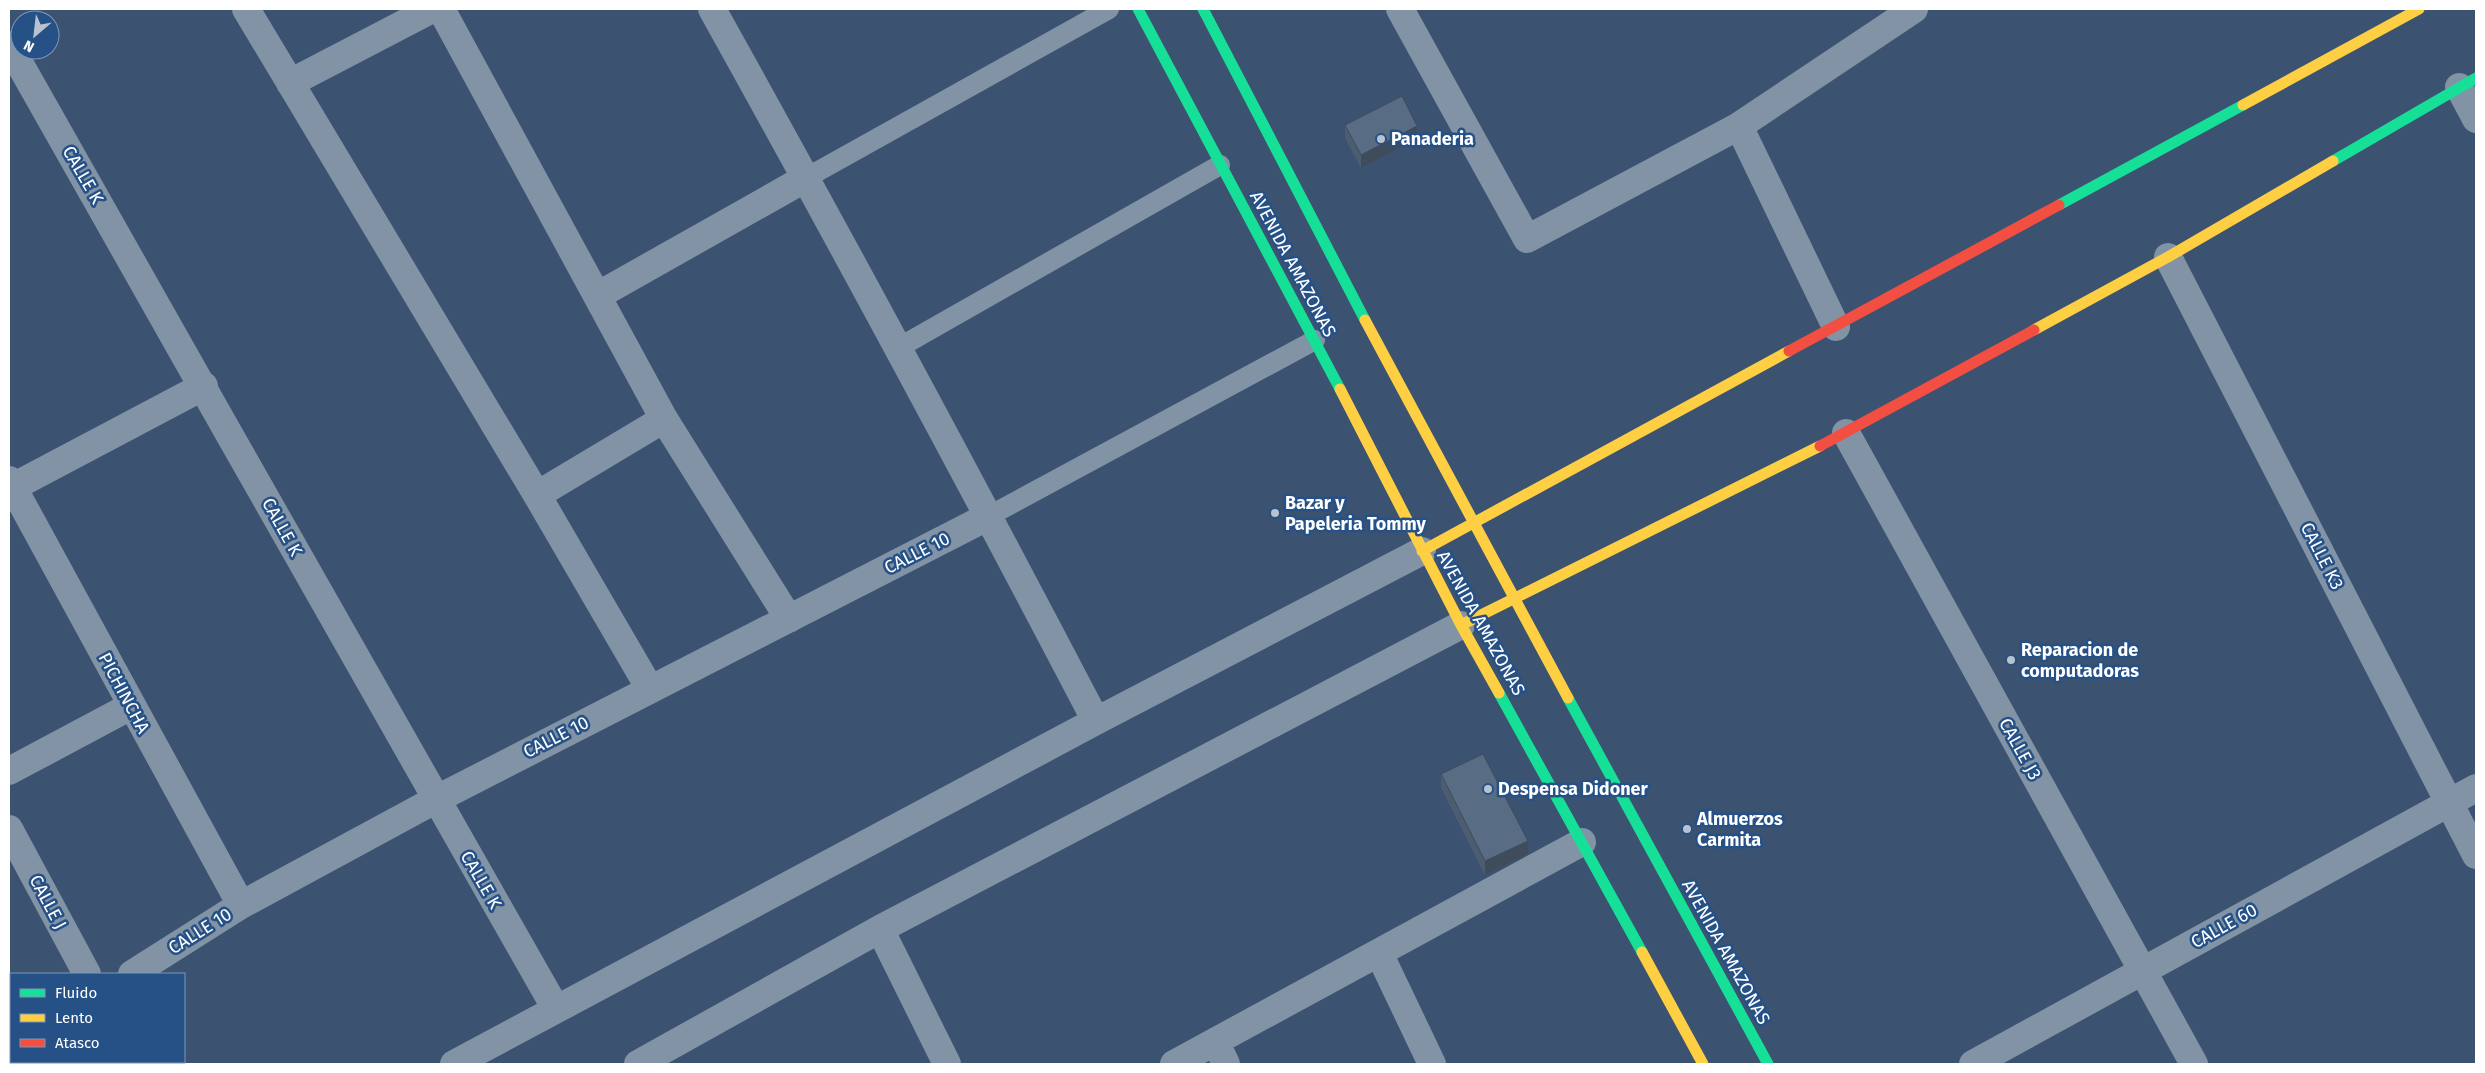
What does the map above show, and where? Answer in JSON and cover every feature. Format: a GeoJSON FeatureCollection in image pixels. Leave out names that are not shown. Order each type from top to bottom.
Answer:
{"type":"FeatureCollection","features":[{"type":"Feature","properties":{"kind":"street"},"geometry":{"type":"LineString","coordinates":[[246,9],[537,495],[650,689]]}},
{"type":"Feature","properties":{"kind":"street"},"geometry":{"type":"LineString","coordinates":[[290,82],[432,9]]}},
{"type":"Feature","properties":{"kind":"street"},"geometry":{"type":"LineString","coordinates":[[441,9],[664,419],[789,619]]}},
{"type":"Feature","properties":{"kind":"street"},"geometry":{"type":"LineString","coordinates":[[712,9],[989,516],[1096,721]]}},
{"type":"Feature","properties":{"kind":"street","name":"AVENIDA AMAZONAS"},"geometry":{"type":"LineString","coordinates":[[1138,9],[1314,340],[1461,625],[1703,1064]]}},
{"type":"Feature","properties":{"kind":"street"},"geometry":{"type":"LineString","coordinates":[[1400,9],[1527,239],[1739,126],[1914,9]]}},
{"type":"Feature","properties":{"kind":"street"},"geometry":{"type":"LineString","coordinates":[[454,1064],[1096,721],[1473,526],[2419,9]]}},
{"type":"Feature","properties":{"kind":"street","name":"AVENIDA AMAZONAS"},"geometry":{"type":"LineString","coordinates":[[1206,10],[1473,526],[1768,1064]]}},
{"type":"Feature","properties":{"kind":"street","name":"CALLE K"},"geometry":{"type":"LineString","coordinates":[[9,45],[204,386],[434,800],[556,1009]]}},
{"type":"Feature","properties":{"kind":"street"},"geometry":{"type":"LineString","coordinates":[[638,1064],[880,929],[1461,625],[1846,433],[2168,257],[2468,82],[2476,119]]}},
{"type":"Feature","properties":{"kind":"street"},"geometry":{"type":"LineString","coordinates":[[1739,126],[1836,327]]}},
{"type":"Feature","properties":{"kind":"street"},"geometry":{"type":"LineString","coordinates":[[597,296],[806,178]]}},
{"type":"Feature","properties":{"kind":"street","name":"CALLE K3"},"geometry":{"type":"LineString","coordinates":[[2168,257],[2448,803],[2476,854]]}},
{"type":"Feature","properties":{"kind":"street"},"geometry":{"type":"LineString","coordinates":[[11,483],[204,386]]}},
{"type":"Feature","properties":{"kind":"street"},"geometry":{"type":"LineString","coordinates":[[537,495],[664,419]]}},
{"type":"Feature","properties":{"kind":"street","name":"CALLE J3"},"geometry":{"type":"LineString","coordinates":[[1846,433],[2194,1064]]}},
{"type":"Feature","properties":{"kind":"street","name":"PICHINCHA"},"geometry":{"type":"LineString","coordinates":[[11,483],[241,905]]}},
{"type":"Feature","properties":{"kind":"street","name":"CALLE 10"},"geometry":{"type":"LineString","coordinates":[[134,973],[241,905],[434,800],[989,516]]}},
{"type":"Feature","properties":{"kind":"street"},"geometry":{"type":"LineString","coordinates":[[9,771],[131,706]]}},
{"type":"Feature","properties":{"kind":"street","name":"CALLE 60"},"geometry":{"type":"LineString","coordinates":[[1973,1064],[2476,788]]}},
{"type":"Feature","properties":{"kind":"street","name":"CALLE J"},"geometry":{"type":"LineString","coordinates":[[9,829],[86,973]]}},
{"type":"Feature","properties":{"kind":"street"},"geometry":{"type":"LineString","coordinates":[[1174,1064],[1221,1054],[1379,953],[1582,842]]}},
{"type":"Feature","properties":{"kind":"street"},"geometry":{"type":"LineString","coordinates":[[880,929],[947,1064]]}},
{"type":"Feature","properties":{"kind":"street"},"geometry":{"type":"LineString","coordinates":[[1379,953],[1432,1064]]}},
{"type":"Feature","properties":{"kind":"lane"},"geometry":{"type":"LineString","coordinates":[[806,178],[1109,9]]}},
{"type":"Feature","properties":{"kind":"lane"},"geometry":{"type":"LineString","coordinates":[[898,348],[1220,166]]}},
{"type":"Feature","properties":{"kind":"lane"},"geometry":{"type":"LineString","coordinates":[[989,516],[1314,340]]}},
{"type":"Feature","properties":{"kind":"building"},"geometry":{"type":"Polygon","coordinates":[[[1402,96],[1417,126],[1361,155],[1345,125],[1402,96]]]}},
{"type":"Feature","properties":{"kind":"building"},"geometry":{"type":"Polygon","coordinates":[[[1483,754],[1528,841],[1485,861],[1441,774],[1483,754]]]}},
{"type":"Feature","properties":{"kind":"traffic: fast"},"geometry":{"type":"LineString","coordinates":[[1138,9],[1340,389]]}},
{"type":"Feature","properties":{"kind":"traffic: fast"},"geometry":{"type":"LineString","coordinates":[[1203,9],[1365,320]]}},
{"type":"Feature","properties":{"kind":"traffic: fast"},"geometry":{"type":"LineString","coordinates":[[2333,161],[2476,78]]}},
{"type":"Feature","properties":{"kind":"traffic: fast"},"geometry":{"type":"LineString","coordinates":[[2059,205],[2243,105]]}},
{"type":"Feature","properties":{"kind":"traffic: fast"},"geometry":{"type":"LineString","coordinates":[[1499,693],[1642,952]]}},
{"type":"Feature","properties":{"kind":"traffic: fast"},"geometry":{"type":"LineString","coordinates":[[1568,698],[1768,1064]]}},
{"type":"Feature","properties":{"kind":"traffic: slow"},"geometry":{"type":"LineString","coordinates":[[2243,105],[2419,9]]}},
{"type":"Feature","properties":{"kind":"traffic: slow"},"geometry":{"type":"LineString","coordinates":[[2034,330],[2168,257],[2333,161]]}},
{"type":"Feature","properties":{"kind":"traffic: slow"},"geometry":{"type":"LineString","coordinates":[[1365,320],[1568,698]]}},
{"type":"Feature","properties":{"kind":"traffic: slow"},"geometry":{"type":"LineString","coordinates":[[1422,551],[1789,351]]}},
{"type":"Feature","properties":{"kind":"traffic: slow"},"geometry":{"type":"LineString","coordinates":[[1340,389],[1461,625],[1499,693]]}},
{"type":"Feature","properties":{"kind":"traffic: slow"},"geometry":{"type":"LineString","coordinates":[[1461,625],[1820,446]]}},
{"type":"Feature","properties":{"kind":"traffic: slow"},"geometry":{"type":"LineString","coordinates":[[1642,952],[1703,1064]]}},
{"type":"Feature","properties":{"kind":"traffic: jam"},"geometry":{"type":"LineString","coordinates":[[1789,351],[2059,205]]}},
{"type":"Feature","properties":{"kind":"traffic: jam"},"geometry":{"type":"LineString","coordinates":[[1820,446],[2034,330]]}},
{"type":"Feature","properties":{"kind":"place","name":"Panaderia"},"geometry":{"type":"Point","coordinates":[1381,139]}},
{"type":"Feature","properties":{"kind":"place","name":"Bazar y Papeleria Tommy"},"geometry":{"type":"Point","coordinates":[1275,513]}},
{"type":"Feature","properties":{"kind":"place","name":"Reparacion de computadoras"},"geometry":{"type":"Point","coordinates":[2011,660]}},
{"type":"Feature","properties":{"kind":"place","name":"Despensa Didoner"},"geometry":{"type":"Point","coordinates":[1488,789]}},
{"type":"Feature","properties":{"kind":"place","name":"Almuerzos Carmita"},"geometry":{"type":"Point","coordinates":[1687,829]}}]}
